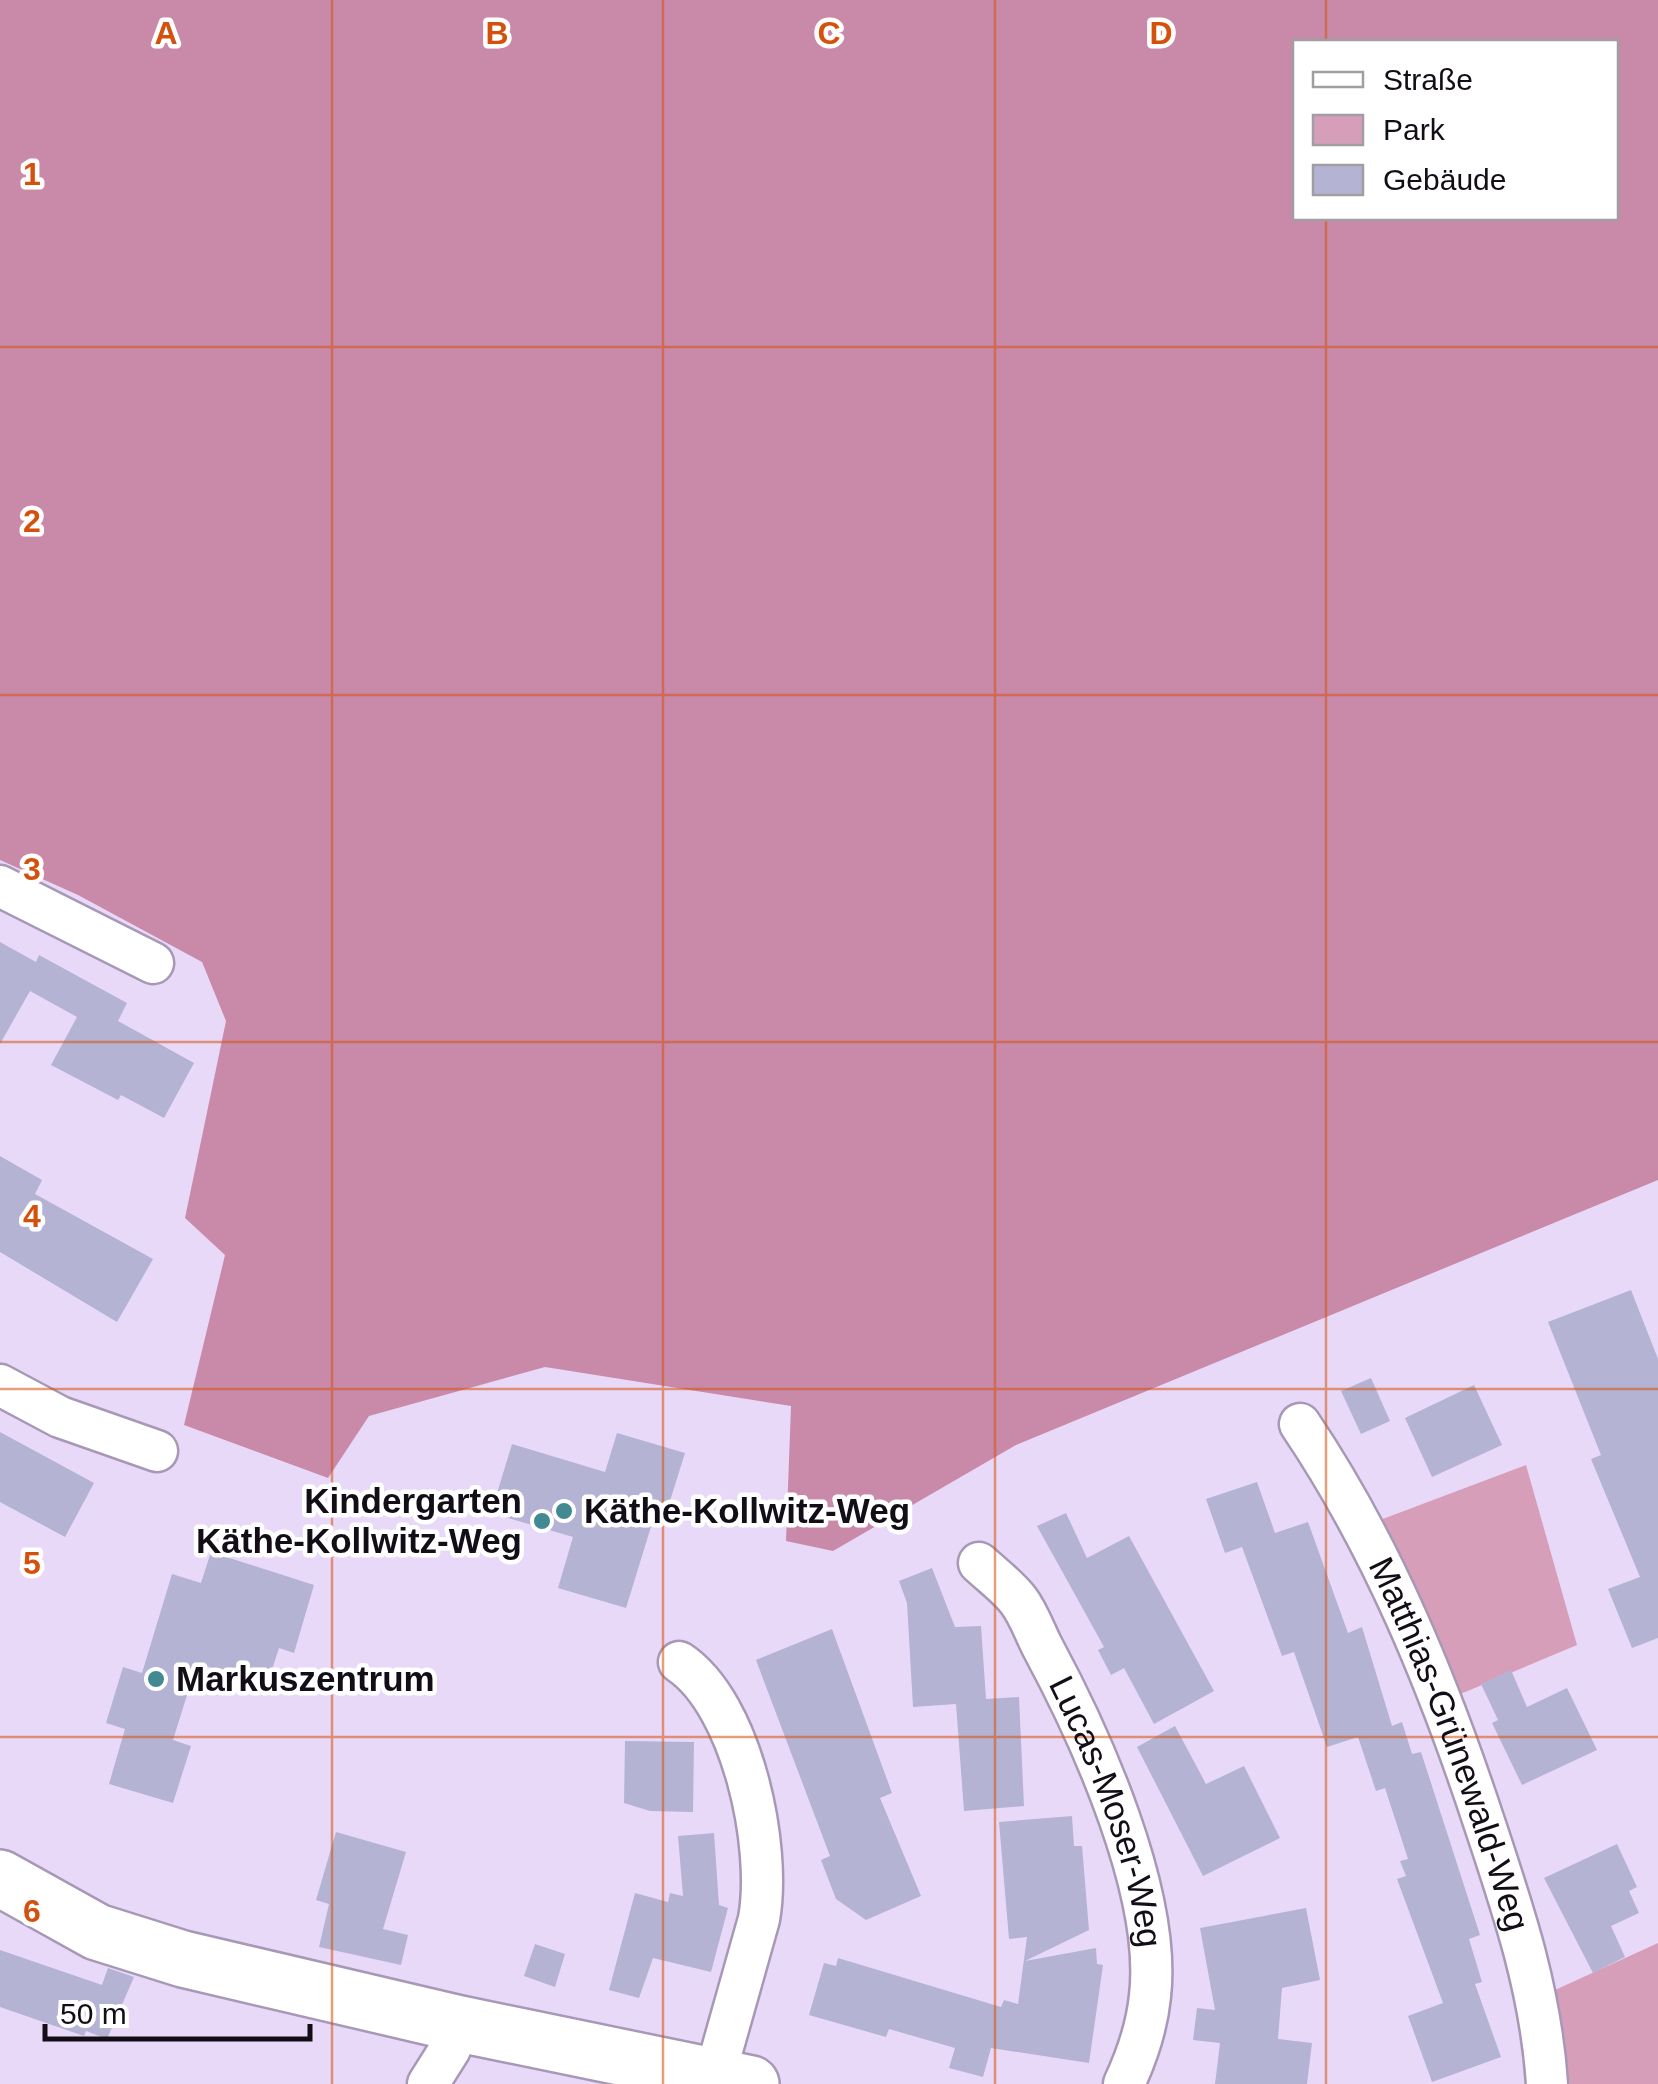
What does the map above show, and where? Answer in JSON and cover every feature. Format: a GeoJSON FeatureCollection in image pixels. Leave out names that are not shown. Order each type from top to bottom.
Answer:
{"type":"FeatureCollection","features":[{"type":"Feature","properties":{"kind":"street"},"geometry":{"type":"LineString","coordinates":[[0,886],[153,964]]}},
{"type":"Feature","properties":{"kind":"street"},"geometry":{"type":"LineString","coordinates":[[0,1385],[60,1417],[157,1451]]}},
{"type":"Feature","properties":{"kind":"street","name":"Matthias-Grünewald-Weg"},"geometry":{"type":"LineString","coordinates":[[1300,1424],[1330,1468],[1411,1625],[1450,1722],[1524,1938],[1544,2032],[1547,2084]]}},
{"type":"Feature","properties":{"kind":"street","name":"Lucas-Moser-Weg"},"geometry":{"type":"LineString","coordinates":[[979,1564],[1018,1600],[1063,1686],[1116,1812],[1132,1862],[1147,1933],[1151,1994],[1136,2058],[1124,2084]]}},
{"type":"Feature","properties":{"kind":"street"},"geometry":{"type":"LineString","coordinates":[[0,1878],[64,1916],[142,1947],[460,2024],[733,2080],[764,1892],[761,1841],[725,1722],[702,1677],[678,1662]]}},
{"type":"Feature","properties":{"kind":"street"},"geometry":{"type":"LineString","coordinates":[[428,2084],[450,2050],[460,2024]]}},
{"type":"Feature","properties":{"kind":"green space"},"geometry":{"type":"Polygon","coordinates":[[[1526,1465],[1577,1645],[1458,1695],[1380,1520],[1526,1465]]]}},
{"type":"Feature","properties":{"kind":"green space"},"geometry":{"type":"Polygon","coordinates":[[[1658,1943],[1658,2084],[1570,2084],[1563,2074],[1555,1990],[1658,1943]]]}},
{"type":"Feature","properties":{"kind":"shaded area"},"geometry":{"type":"Polygon","coordinates":[[[0,0],[1658,0],[1658,1180],[1016,1445],[833,1551],[786,1541],[791,1406],[545,1367],[369,1416],[328,1478],[184,1425],[225,1255],[185,1218],[226,1021],[202,962],[78,895],[0,860],[0,0]]]}},
{"type":"Feature","properties":{"kind":"building"},"geometry":{"type":"Polygon","coordinates":[[[0,942],[36,962],[39,955],[127,1003],[118,1021],[194,1063],[164,1118],[121,1095],[118,1100],[51,1065],[77,1017],[30,991],[0,1044],[0,942]]]}},
{"type":"Feature","properties":{"kind":"building"},"geometry":{"type":"Polygon","coordinates":[[[0,1156],[42,1180],[35,1194],[153,1259],[117,1322],[0,1252],[0,1156]]]}},
{"type":"Feature","properties":{"kind":"building"},"geometry":{"type":"Polygon","coordinates":[[[1631,1290],[1658,1359],[1658,1638],[1632,1648],[1608,1589],[1640,1577],[1591,1459],[1601,1455],[1548,1322],[1631,1290]]]}},
{"type":"Feature","properties":{"kind":"building"},"geometry":{"type":"Polygon","coordinates":[[[1371,1378],[1390,1421],[1361,1434],[1341,1391],[1371,1378]]]}},
{"type":"Feature","properties":{"kind":"building"},"geometry":{"type":"Polygon","coordinates":[[[1474,1385],[1502,1445],[1432,1477],[1405,1418],[1474,1385]]]}},
{"type":"Feature","properties":{"kind":"building"},"geometry":{"type":"Polygon","coordinates":[[[0,1432],[94,1483],[65,1537],[0,1502],[0,1432]]]}},
{"type":"Feature","properties":{"kind":"building","name":"Kindergarten Käthe-Kollwitz-Weg"},"geometry":{"type":"Polygon","coordinates":[[[617,1433],[685,1453],[664,1520],[654,1517],[626,1608],[558,1588],[573,1537],[491,1513],[512,1444],[605,1472],[617,1433]]]}},
{"type":"Feature","properties":{"kind":"building"},"geometry":{"type":"Polygon","coordinates":[[[1257,1482],[1275,1533],[1308,1522],[1348,1633],[1362,1627],[1392,1726],[1402,1722],[1412,1754],[1421,1752],[1480,1935],[1469,1939],[1482,1982],[1475,1984],[1501,2057],[1432,2082],[1408,2016],[1443,2003],[1397,1879],[1406,1876],[1400,1861],[1408,1859],[1385,1788],[1376,1791],[1358,1737],[1327,1747],[1294,1652],[1282,1656],[1242,1547],[1225,1553],[1206,1499],[1257,1482]]]}},
{"type":"Feature","properties":{"kind":"building"},"geometry":{"type":"Polygon","coordinates":[[[1066,1513],[1087,1558],[1129,1536],[1214,1691],[1154,1724],[1124,1668],[1111,1675],[1098,1650],[1104,1647],[1037,1526],[1066,1513]]]}},
{"type":"Feature","properties":{"kind":"building","name":"Markuszentrum"},"geometry":{"type":"Polygon","coordinates":[[[211,1552],[314,1585],[294,1653],[279,1648],[267,1685],[197,1663],[173,1740],[191,1746],[173,1803],[109,1784],[125,1729],[106,1723],[123,1667],[142,1673],[172,1574],[201,1583],[211,1552]]]}},
{"type":"Feature","properties":{"kind":"building"},"geometry":{"type":"Polygon","coordinates":[[[932,1568],[955,1627],[981,1626],[986,1699],[1019,1697],[1024,1806],[964,1811],[956,1704],[913,1707],[907,1603],[899,1581],[932,1568]]]}},
{"type":"Feature","properties":{"kind":"building"},"geometry":{"type":"Polygon","coordinates":[[[832,1629],[892,1793],[880,1798],[921,1896],[866,1920],[836,1899],[821,1860],[830,1856],[756,1660],[832,1629]]]}},
{"type":"Feature","properties":{"kind":"building"},"geometry":{"type":"Polygon","coordinates":[[[1511,1670],[1527,1707],[1567,1688],[1597,1750],[1522,1785],[1492,1723],[1498,1720],[1481,1684],[1511,1670]]]}},
{"type":"Feature","properties":{"kind":"building"},"geometry":{"type":"Polygon","coordinates":[[[1175,1726],[1206,1784],[1244,1766],[1280,1838],[1203,1876],[1137,1747],[1175,1726]]]}},
{"type":"Feature","properties":{"kind":"building"},"geometry":{"type":"Polygon","coordinates":[[[625,1741],[694,1742],[693,1812],[650,1811],[624,1803],[625,1741]]]}},
{"type":"Feature","properties":{"kind":"building"},"geometry":{"type":"Polygon","coordinates":[[[1072,1816],[1074,1846],[1082,1846],[1089,1930],[1025,1961],[1096,1948],[1097,1964],[1103,1965],[1089,2063],[991,2048],[983,2077],[949,2068],[955,2048],[889,2029],[886,2037],[809,2015],[824,1963],[836,1966],[838,1958],[1001,2007],[1004,2000],[1018,2004],[1027,1937],[1009,1939],[999,1822],[1072,1816]]]}},
{"type":"Feature","properties":{"kind":"building"},"geometry":{"type":"Polygon","coordinates":[[[336,1832],[406,1852],[383,1929],[408,1935],[401,1965],[319,1947],[329,1904],[316,1900],[336,1832]]]}},
{"type":"Feature","properties":{"kind":"building"},"geometry":{"type":"Polygon","coordinates":[[[714,1833],[719,1905],[728,1908],[711,1972],[653,1958],[639,1998],[609,1990],[635,1893],[668,1902],[670,1893],[683,1896],[678,1836],[714,1833]]]}},
{"type":"Feature","properties":{"kind":"building"},"geometry":{"type":"Polygon","coordinates":[[[1617,1844],[1637,1887],[1629,1891],[1639,1913],[1611,1926],[1625,1957],[1593,1973],[1544,1878],[1617,1844]]]}},
{"type":"Feature","properties":{"kind":"building"},"geometry":{"type":"Polygon","coordinates":[[[1306,1908],[1320,1980],[1282,1988],[1278,2039],[1312,2043],[1307,2084],[1215,2084],[1220,2043],[1193,2040],[1197,2008],[1215,2010],[1200,1928],[1306,1908]]]}},
{"type":"Feature","properties":{"kind":"building"},"geometry":{"type":"Polygon","coordinates":[[[535,1944],[565,1954],[555,1987],[524,1976],[535,1944]]]}},
{"type":"Feature","properties":{"kind":"building"},"geometry":{"type":"Polygon","coordinates":[[[0,1950],[102,1985],[108,1968],[134,1977],[107,2039],[86,2031],[84,2036],[0,2007],[0,1950]]]}},
{"type":"Feature","properties":{"kind":"place","name":"Käthe-Kollwitz-Weg"},"geometry":{"type":"Point","coordinates":[564,1511]}},
{"type":"Feature","properties":{"kind":"place","name":"Kindergarten Käthe-Kollwitz-Weg"},"geometry":{"type":"Point","coordinates":[542,1521]}},
{"type":"Feature","properties":{"kind":"place","name":"Markuszentrum"},"geometry":{"type":"Point","coordinates":[156,1679]}}]}
